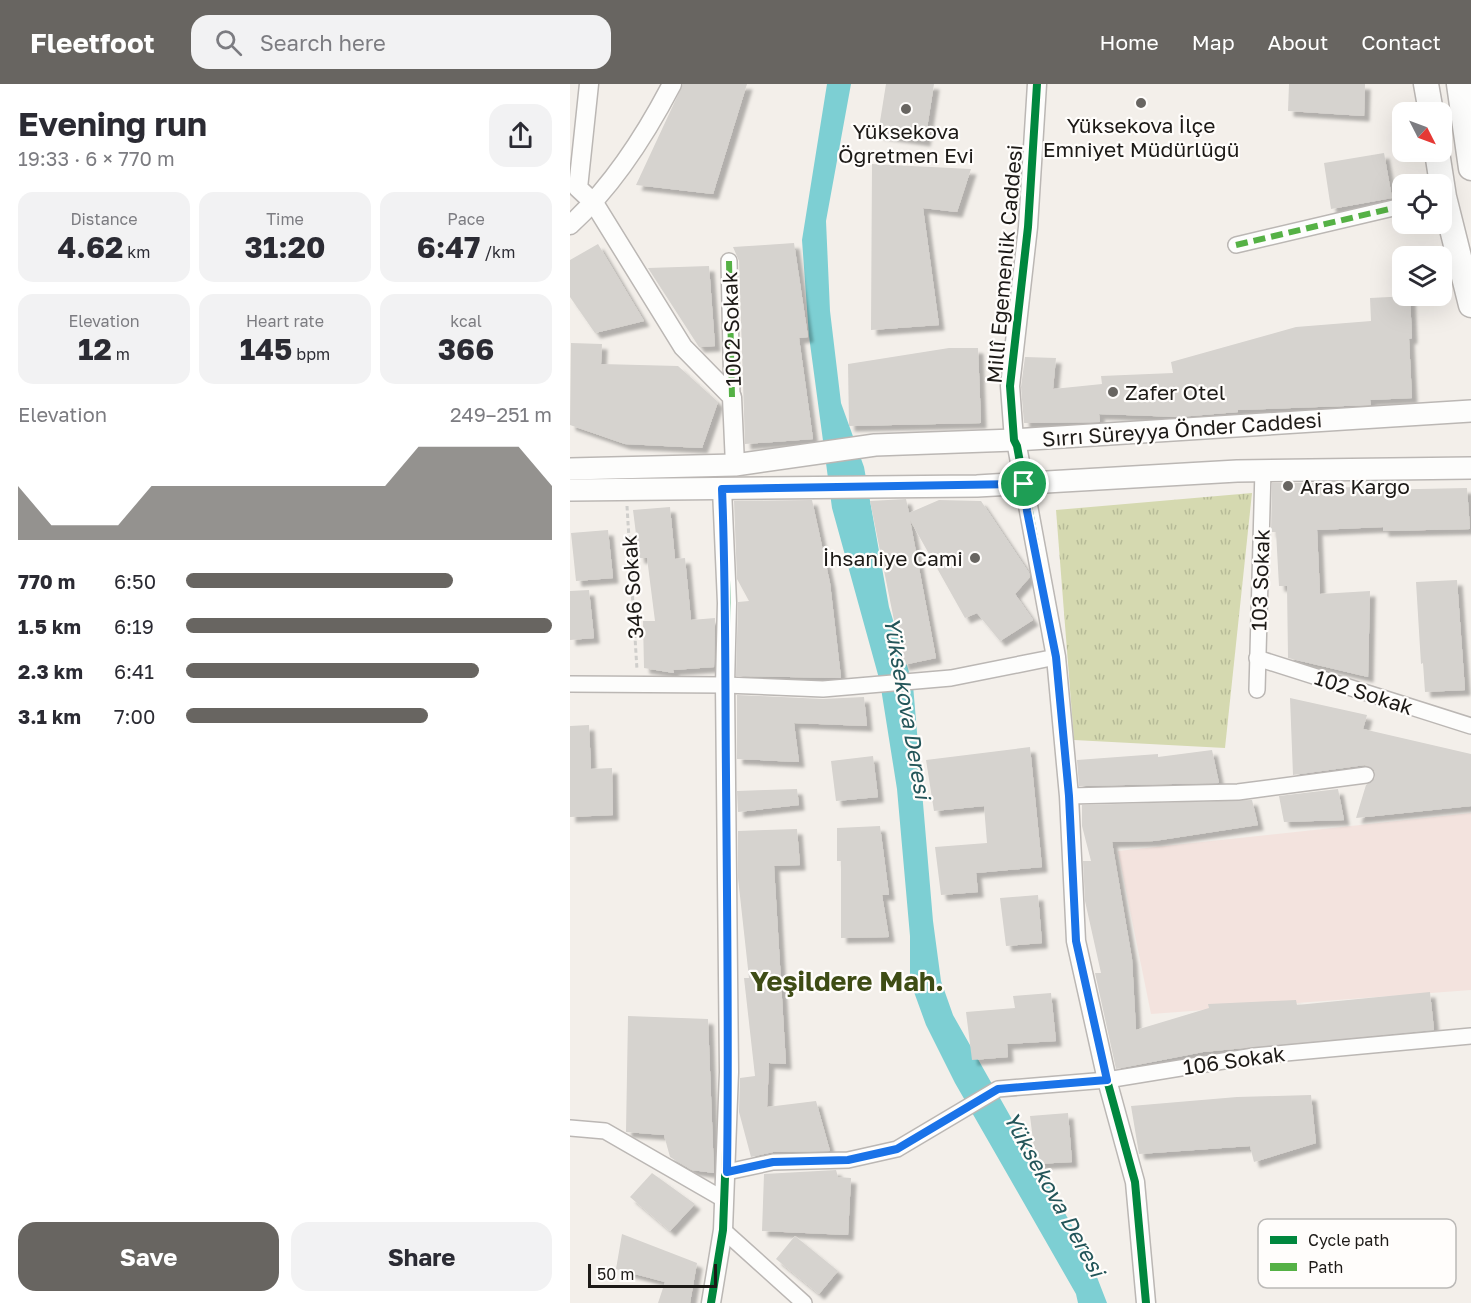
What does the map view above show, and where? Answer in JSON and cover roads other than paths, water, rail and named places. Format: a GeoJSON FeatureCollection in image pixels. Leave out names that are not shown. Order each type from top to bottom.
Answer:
{"type":"FeatureCollection","features":[{"type":"Feature","properties":{"kind":"highway"},"geometry":{"type":"LineString","coordinates":[[1426,84],[1429,102]]}},
{"type":"Feature","properties":{"kind":"highway"},"geometry":{"type":"LineString","coordinates":[[1459,84],[1470,156]]}},
{"type":"Feature","properties":{"kind":"highway"},"geometry":{"type":"LineString","coordinates":[[1452,232],[1471,305]]}},
{"type":"Feature","properties":{"kind":"main road","name":"Sırrı Süreyya Önder Caddesi"},"geometry":{"type":"LineString","coordinates":[[570,469],[735,465],[801,453],[875,445],[1015,443],[1471,411]]}},
{"type":"Feature","properties":{"kind":"main road","name":"Sırrı Süreyya Önder Caddesi"},"geometry":{"type":"LineString","coordinates":[[570,490],[1024,484],[1263,470],[1471,468]]}},
{"type":"Feature","properties":{"kind":"street"},"geometry":{"type":"LineString","coordinates":[[589,84],[573,189],[594,203],[683,347],[732,397],[735,465]]}},
{"type":"Feature","properties":{"kind":"street"},"geometry":{"type":"LineString","coordinates":[[570,225],[594,203],[656,114],[672,84]]}},
{"type":"Feature","properties":{"kind":"street","name":"Millî Egemenlik Caddesi"},"geometry":{"type":"LineString","coordinates":[[1037,84],[1028,227],[1010,386],[1015,443],[1056,657],[1069,796],[1076,941],[1107,1080],[1135,1182],[1146,1303]]}},
{"type":"Feature","properties":{"kind":"street"},"geometry":{"type":"LineString","coordinates":[[1236,245],[1392,208]]}},
{"type":"Feature","properties":{"kind":"street","name":"1002 Sokak"},"geometry":{"type":"LineString","coordinates":[[729,261],[732,397]]}},
{"type":"Feature","properties":{"kind":"street","name":"103 Sokak"},"geometry":{"type":"LineString","coordinates":[[1257,690],[1263,470]]}},
{"type":"Feature","properties":{"kind":"street"},"geometry":{"type":"LineString","coordinates":[[711,1303],[723,1230],[729,1072],[725,685],[727,603],[722,489]]}},
{"type":"Feature","properties":{"kind":"street"},"geometry":{"type":"LineString","coordinates":[[570,684],[725,685],[823,689],[951,678],[1056,657]]}},
{"type":"Feature","properties":{"kind":"street","name":"102 Sokak"},"geometry":{"type":"LineString","coordinates":[[1257,658],[1471,726]]}},
{"type":"Feature","properties":{"kind":"street"},"geometry":{"type":"LineString","coordinates":[[1069,796],[1238,792],[1366,775]]}},
{"type":"Feature","properties":{"kind":"street","name":"106 Sokak"},"geometry":{"type":"LineString","coordinates":[[727,1172],[773,1162],[848,1160],[897,1149],[998,1089],[1107,1080],[1254,1056],[1471,1036]]}},
{"type":"Feature","properties":{"kind":"street"},"geometry":{"type":"LineString","coordinates":[[570,1128],[605,1131],[723,1198]]}},
{"type":"Feature","properties":{"kind":"street"},"geometry":{"type":"LineString","coordinates":[[723,1230],[804,1303]]}},
{"type":"Feature","properties":{"kind":"water","name":"Yüksekova Deresi"},"geometry":{"type":"Polygon","coordinates":[[[827,84],[851,84],[826,221],[830,311],[841,403],[864,467],[889,607],[913,685],[933,921],[941,981],[953,1015],[1088,1254],[1107,1303],[1078,1303],[1076,1294],[955,1083],[926,1025],[910,981],[910,936],[897,789],[880,682],[832,508],[809,336],[802,240],[827,84]]]}},
{"type":"Feature","properties":{"kind":"place","name":"Yüksekova İlçe Emniyet Müdürlüğü"},"geometry":{"type":"Point","coordinates":[1141,103]}},
{"type":"Feature","properties":{"kind":"place","name":"Yüksekova Öğretmen Evi"},"geometry":{"type":"Point","coordinates":[906,109]}},
{"type":"Feature","properties":{"kind":"place","name":"Zafer Otel"},"geometry":{"type":"Point","coordinates":[1113,392]}},
{"type":"Feature","properties":{"kind":"place","name":"Aras Kargo"},"geometry":{"type":"Point","coordinates":[1288,486]}},
{"type":"Feature","properties":{"kind":"place","name":"İhsaniye Cami"},"geometry":{"type":"Point","coordinates":[975,558]}},
{"type":"Feature","properties":{"kind":"district","name":"Yeşildere Mah."},"geometry":{"type":"Point","coordinates":[847,981]}}]}
